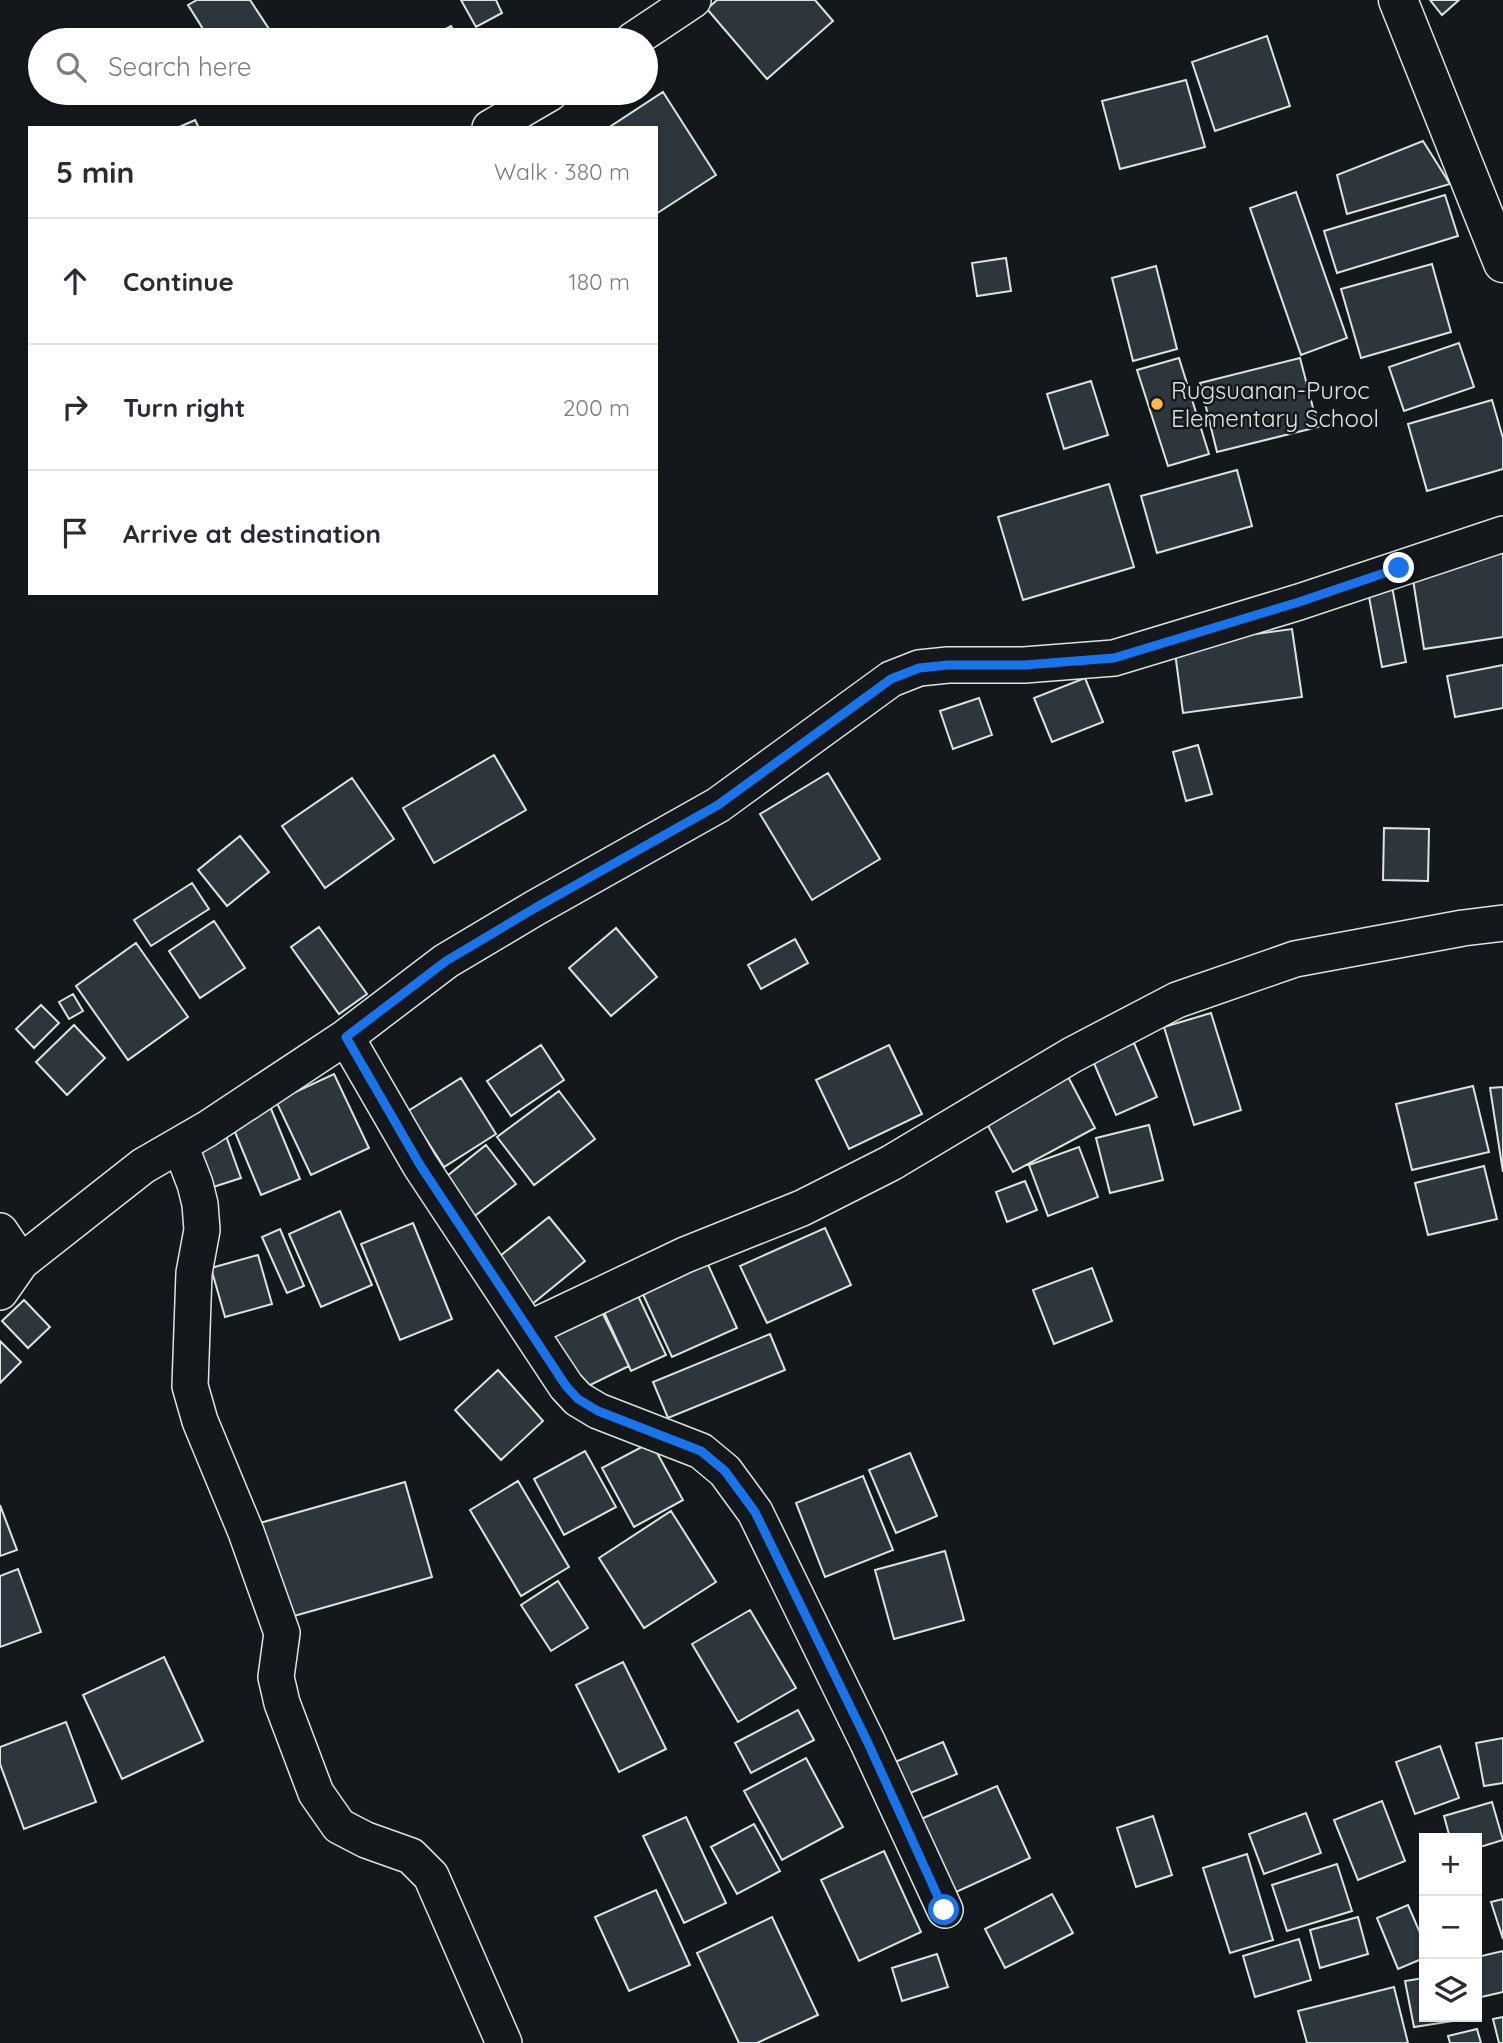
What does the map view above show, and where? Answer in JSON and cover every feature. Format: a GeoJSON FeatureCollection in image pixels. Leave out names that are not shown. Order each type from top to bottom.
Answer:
{"type":"FeatureCollection","features":[{"type":"Feature","properties":{"kind":"street"},"geometry":{"type":"LineString","coordinates":[[651,28],[693,0]]}},
{"type":"Feature","properties":{"kind":"street"},"geometry":{"type":"LineString","coordinates":[[1398,0],[1503,263]]}},
{"type":"Feature","properties":{"kind":"street"},"geometry":{"type":"LineString","coordinates":[[493,126],[529,105]]}},
{"type":"Feature","properties":{"kind":"street"},"geometry":{"type":"LineString","coordinates":[[0,1292],[22,1262],[143,1166],[207,1129],[346,1037],[446,961],[718,805],[891,679],[919,668],[948,665],[1024,665],[1114,658],[1299,602],[1503,534]]}},
{"type":"Feature","properties":{"kind":"street"},"geometry":{"type":"LineString","coordinates":[[529,1329],[685,1255],[802,1208],[880,1169],[1072,1055],[1177,1000],[1295,959],[1503,923]]}},
{"type":"Feature","properties":{"kind":"street"},"geometry":{"type":"LineString","coordinates":[[346,1037],[420,1165],[566,1386],[578,1399],[598,1411],[701,1451],[725,1471],[755,1512],[868,1743],[944,1910]]}},
{"type":"Feature","properties":{"kind":"street"},"geometry":{"type":"LineString","coordinates":[[180,1145],[195,1184],[202,1230],[194,1273],[190,1386],[200,1422],[246,1532],[282,1633],[276,1676],[282,1703],[316,1793],[339,1826],[366,1840],[411,1856],[431,1876],[504,2043]]}},
{"type":"Feature","properties":{"kind":"street"},"geometry":{"type":"LineString","coordinates":[[0,1231],[22,1262]]}},
{"type":"Feature","properties":{"kind":"building"},"geometry":{"type":"Polygon","coordinates":[[[197,0],[250,0],[268,28],[202,28],[188,5],[197,0]]]}},
{"type":"Feature","properties":{"kind":"building"},"geometry":{"type":"Polygon","coordinates":[[[461,0],[496,0],[502,13],[476,27],[461,0]]]}},
{"type":"Feature","properties":{"kind":"building"},"geometry":{"type":"Polygon","coordinates":[[[717,0],[815,0],[833,21],[767,79],[707,9],[717,0]]]}},
{"type":"Feature","properties":{"kind":"building"},"geometry":{"type":"Polygon","coordinates":[[[1430,0],[1459,0],[1442,15],[1430,0]]]}},
{"type":"Feature","properties":{"kind":"building"},"geometry":{"type":"Polygon","coordinates":[[[1267,36],[1290,106],[1215,131],[1192,62],[1267,36]]]}},
{"type":"Feature","properties":{"kind":"building"},"geometry":{"type":"Polygon","coordinates":[[[1186,80],[1205,147],[1120,169],[1102,101],[1186,80]]]}},
{"type":"Feature","properties":{"kind":"building"},"geometry":{"type":"Polygon","coordinates":[[[663,92],[716,175],[658,213],[658,126],[611,126],[643,105],[658,105],[658,95],[663,92]]]}},
{"type":"Feature","properties":{"kind":"building"},"geometry":{"type":"Polygon","coordinates":[[[195,120],[198,126],[182,126],[195,120]]]}},
{"type":"Feature","properties":{"kind":"building"},"geometry":{"type":"Polygon","coordinates":[[[1423,141],[1450,184],[1347,214],[1337,175],[1423,141]]]}},
{"type":"Feature","properties":{"kind":"building"},"geometry":{"type":"Polygon","coordinates":[[[1296,192],[1347,338],[1301,355],[1250,208],[1296,192]]]}},
{"type":"Feature","properties":{"kind":"building"},"geometry":{"type":"Polygon","coordinates":[[[1445,195],[1458,236],[1337,273],[1324,231],[1445,195]]]}},
{"type":"Feature","properties":{"kind":"building"},"geometry":{"type":"Polygon","coordinates":[[[1006,258],[1011,291],[977,296],[972,263],[1006,258]]]}},
{"type":"Feature","properties":{"kind":"building"},"geometry":{"type":"Polygon","coordinates":[[[1432,264],[1451,332],[1361,358],[1341,289],[1432,264]]]}},
{"type":"Feature","properties":{"kind":"building"},"geometry":{"type":"Polygon","coordinates":[[[1156,266],[1177,349],[1133,361],[1112,278],[1156,266]]]}},
{"type":"Feature","properties":{"kind":"building"},"geometry":{"type":"Polygon","coordinates":[[[1459,343],[1474,387],[1404,411],[1389,367],[1459,343]]]}},
{"type":"Feature","properties":{"kind":"building"},"geometry":{"type":"Polygon","coordinates":[[[1179,358],[1209,454],[1168,466],[1137,370],[1179,358]]]}},
{"type":"Feature","properties":{"kind":"building"},"geometry":{"type":"Polygon","coordinates":[[[1300,358],[1318,427],[1217,452],[1200,383],[1300,358]]]}},
{"type":"Feature","properties":{"kind":"building"},"geometry":{"type":"Polygon","coordinates":[[[1091,381],[1108,435],[1064,449],[1047,394],[1091,381]]]}},
{"type":"Feature","properties":{"kind":"building"},"geometry":{"type":"Polygon","coordinates":[[[1492,400],[1503,438],[1503,469],[1427,491],[1408,424],[1492,400]]]}},
{"type":"Feature","properties":{"kind":"building"},"geometry":{"type":"Polygon","coordinates":[[[1237,470],[1252,526],[1157,553],[1141,496],[1237,470]]]}},
{"type":"Feature","properties":{"kind":"building"},"geometry":{"type":"Polygon","coordinates":[[[1109,484],[1134,567],[1023,600],[998,517],[1109,484]]]}},
{"type":"Feature","properties":{"kind":"building"},"geometry":{"type":"Polygon","coordinates":[[[1503,553],[1503,637],[1424,649],[1411,567],[1503,553]]]}},
{"type":"Feature","properties":{"kind":"building"},"geometry":{"type":"Polygon","coordinates":[[[1391,581],[1406,662],[1382,667],[1367,586],[1391,581]]]}},
{"type":"Feature","properties":{"kind":"building"},"geometry":{"type":"Polygon","coordinates":[[[1292,629],[1302,697],[1183,713],[1174,645],[1292,629]]]}},
{"type":"Feature","properties":{"kind":"building"},"geometry":{"type":"Polygon","coordinates":[[[1503,665],[1503,708],[1455,717],[1447,676],[1503,665]]]}},
{"type":"Feature","properties":{"kind":"building"},"geometry":{"type":"Polygon","coordinates":[[[1085,678],[1103,722],[1052,742],[1034,698],[1085,678]]]}},
{"type":"Feature","properties":{"kind":"building"},"geometry":{"type":"Polygon","coordinates":[[[979,698],[992,735],[953,749],[940,711],[979,698]]]}},
{"type":"Feature","properties":{"kind":"building"},"geometry":{"type":"Polygon","coordinates":[[[1198,745],[1212,794],[1186,801],[1173,752],[1198,745]]]}},
{"type":"Feature","properties":{"kind":"building"},"geometry":{"type":"Polygon","coordinates":[[[494,755],[526,810],[434,863],[403,808],[494,755]]]}},
{"type":"Feature","properties":{"kind":"building"},"geometry":{"type":"Polygon","coordinates":[[[828,773],[880,859],[812,900],[760,814],[828,773]]]}},
{"type":"Feature","properties":{"kind":"building"},"geometry":{"type":"Polygon","coordinates":[[[352,778],[394,839],[325,888],[282,826],[352,778]]]}},
{"type":"Feature","properties":{"kind":"building"},"geometry":{"type":"Polygon","coordinates":[[[1384,828],[1429,829],[1428,881],[1383,880],[1384,828]]]}},
{"type":"Feature","properties":{"kind":"building"},"geometry":{"type":"Polygon","coordinates":[[[240,836],[269,872],[227,906],[198,870],[240,836]]]}},
{"type":"Feature","properties":{"kind":"building"},"geometry":{"type":"Polygon","coordinates":[[[192,883],[209,909],[151,946],[134,920],[192,883]]]}},
{"type":"Feature","properties":{"kind":"building"},"geometry":{"type":"Polygon","coordinates":[[[214,921],[245,968],[200,998],[169,951],[214,921]]]}},
{"type":"Feature","properties":{"kind":"building"},"geometry":{"type":"Polygon","coordinates":[[[319,927],[367,994],[339,1014],[291,947],[319,927]]]}},
{"type":"Feature","properties":{"kind":"building"},"geometry":{"type":"Polygon","coordinates":[[[616,928],[657,977],[611,1016],[569,968],[616,928]]]}},
{"type":"Feature","properties":{"kind":"building"},"geometry":{"type":"Polygon","coordinates":[[[795,939],[808,963],[761,989],[748,965],[795,939]]]}},
{"type":"Feature","properties":{"kind":"building"},"geometry":{"type":"Polygon","coordinates":[[[136,943],[188,1017],[128,1060],[76,986],[136,943]]]}},
{"type":"Feature","properties":{"kind":"building"},"geometry":{"type":"Polygon","coordinates":[[[73,994],[83,1011],[69,1019],[59,1002],[73,994]]]}},
{"type":"Feature","properties":{"kind":"building"},"geometry":{"type":"Polygon","coordinates":[[[41,1005],[59,1023],[34,1048],[16,1029],[41,1005]]]}},
{"type":"Feature","properties":{"kind":"building"},"geometry":{"type":"Polygon","coordinates":[[[1211,1013],[1241,1110],[1194,1125],[1164,1027],[1211,1013]]]}},
{"type":"Feature","properties":{"kind":"building"},"geometry":{"type":"Polygon","coordinates":[[[74,1025],[105,1058],[67,1095],[36,1062],[74,1025]]]}},
{"type":"Feature","properties":{"kind":"building"},"geometry":{"type":"Polygon","coordinates":[[[1134,1043],[1157,1097],[1116,1115],[1093,1061],[1134,1043]]]}},
{"type":"Feature","properties":{"kind":"building"},"geometry":{"type":"Polygon","coordinates":[[[541,1045],[564,1080],[511,1116],[487,1081],[541,1045]]]}},
{"type":"Feature","properties":{"kind":"building"},"geometry":{"type":"Polygon","coordinates":[[[889,1045],[922,1114],[849,1149],[816,1080],[889,1045]]]}},
{"type":"Feature","properties":{"kind":"building"},"geometry":{"type":"Polygon","coordinates":[[[1064,1069],[1095,1128],[1013,1172],[981,1113],[1064,1069]]]}},
{"type":"Feature","properties":{"kind":"building"},"geometry":{"type":"Polygon","coordinates":[[[334,1074],[369,1148],[311,1175],[276,1101],[334,1074]]]}},
{"type":"Feature","properties":{"kind":"building"},"geometry":{"type":"Polygon","coordinates":[[[461,1078],[496,1134],[444,1167],[408,1111],[461,1078]]]}},
{"type":"Feature","properties":{"kind":"building"},"geometry":{"type":"Polygon","coordinates":[[[1473,1086],[1489,1152],[1412,1170],[1396,1104],[1473,1086]]]}},
{"type":"Feature","properties":{"kind":"building"},"geometry":{"type":"Polygon","coordinates":[[[1503,1087],[1503,1172],[1490,1088],[1503,1087]]]}},
{"type":"Feature","properties":{"kind":"building"},"geometry":{"type":"Polygon","coordinates":[[[559,1091],[595,1139],[534,1185],[497,1137],[559,1091]]]}},
{"type":"Feature","properties":{"kind":"building"},"geometry":{"type":"Polygon","coordinates":[[[269,1104],[300,1179],[261,1195],[230,1120],[269,1104]]]}},
{"type":"Feature","properties":{"kind":"building"},"geometry":{"type":"Polygon","coordinates":[[[1149,1125],[1163,1180],[1110,1193],[1096,1138],[1149,1125]]]}},
{"type":"Feature","properties":{"kind":"building"},"geometry":{"type":"Polygon","coordinates":[[[225,1133],[241,1178],[204,1190],[189,1145],[225,1133]]]}},
{"type":"Feature","properties":{"kind":"building"},"geometry":{"type":"Polygon","coordinates":[[[486,1145],[516,1184],[467,1222],[437,1184],[486,1145]]]}},
{"type":"Feature","properties":{"kind":"building"},"geometry":{"type":"Polygon","coordinates":[[[1079,1147],[1098,1197],[1048,1216],[1029,1165],[1079,1147]]]}},
{"type":"Feature","properties":{"kind":"building"},"geometry":{"type":"Polygon","coordinates":[[[1484,1166],[1497,1219],[1428,1235],[1415,1183],[1484,1166]]]}},
{"type":"Feature","properties":{"kind":"building"},"geometry":{"type":"Polygon","coordinates":[[[1025,1181],[1037,1210],[1007,1222],[996,1192],[1025,1181]]]}},
{"type":"Feature","properties":{"kind":"building"},"geometry":{"type":"Polygon","coordinates":[[[340,1211],[372,1285],[321,1307],[289,1234],[340,1211]]]}},
{"type":"Feature","properties":{"kind":"building"},"geometry":{"type":"Polygon","coordinates":[[[549,1217],[585,1261],[531,1305],[495,1260],[549,1217]]]}},
{"type":"Feature","properties":{"kind":"building"},"geometry":{"type":"Polygon","coordinates":[[[413,1223],[452,1319],[400,1340],[361,1244],[413,1223]]]}},
{"type":"Feature","properties":{"kind":"building"},"geometry":{"type":"Polygon","coordinates":[[[825,1228],[851,1285],[767,1323],[740,1266],[825,1228]]]}},
{"type":"Feature","properties":{"kind":"building"},"geometry":{"type":"Polygon","coordinates":[[[280,1229],[304,1286],[287,1293],[262,1237],[280,1229]]]}},
{"type":"Feature","properties":{"kind":"building"},"geometry":{"type":"Polygon","coordinates":[[[258,1255],[272,1304],[225,1317],[211,1268],[258,1255]]]}},
{"type":"Feature","properties":{"kind":"building"},"geometry":{"type":"Polygon","coordinates":[[[705,1258],[737,1328],[672,1357],[640,1288],[705,1258]]]}},
{"type":"Feature","properties":{"kind":"building"},"geometry":{"type":"Polygon","coordinates":[[[1092,1268],[1112,1321],[1054,1344],[1033,1290],[1092,1268]]]}},
{"type":"Feature","properties":{"kind":"building"},"geometry":{"type":"Polygon","coordinates":[[[632,1283],[666,1355],[631,1371],[598,1299],[632,1283]]]}},
{"type":"Feature","properties":{"kind":"building"},"geometry":{"type":"Polygon","coordinates":[[[24,1300],[50,1327],[28,1348],[2,1321],[24,1300]]]}},
{"type":"Feature","properties":{"kind":"building"},"geometry":{"type":"Polygon","coordinates":[[[598,1304],[629,1366],[574,1393],[544,1330],[598,1304]]]}},
{"type":"Feature","properties":{"kind":"building"},"geometry":{"type":"Polygon","coordinates":[[[770,1334],[785,1370],[668,1418],[653,1382],[770,1334]]]}},
{"type":"Feature","properties":{"kind":"building"},"geometry":{"type":"Polygon","coordinates":[[[0,1341],[21,1362],[0,1383],[0,1341]]]}},
{"type":"Feature","properties":{"kind":"building"},"geometry":{"type":"Polygon","coordinates":[[[498,1370],[543,1421],[501,1460],[455,1410],[498,1370]]]}},
{"type":"Feature","properties":{"kind":"building"},"geometry":{"type":"Polygon","coordinates":[[[651,1442],[683,1500],[634,1527],[602,1468],[651,1442]]]}},
{"type":"Feature","properties":{"kind":"building"},"geometry":{"type":"Polygon","coordinates":[[[585,1451],[616,1507],[564,1535],[534,1479],[585,1451]]]}},
{"type":"Feature","properties":{"kind":"building"},"geometry":{"type":"Polygon","coordinates":[[[910,1453],[937,1516],[896,1533],[869,1470],[910,1453]]]}},
{"type":"Feature","properties":{"kind":"building"},"geometry":{"type":"Polygon","coordinates":[[[863,1476],[893,1550],[825,1577],[796,1503],[863,1476]]]}},
{"type":"Feature","properties":{"kind":"building"},"geometry":{"type":"Polygon","coordinates":[[[518,1481],[569,1567],[521,1596],[470,1510],[518,1481]]]}},
{"type":"Feature","properties":{"kind":"building"},"geometry":{"type":"Polygon","coordinates":[[[405,1482],[432,1577],[287,1618],[260,1523],[405,1482]]]}},
{"type":"Feature","properties":{"kind":"building"},"geometry":{"type":"Polygon","coordinates":[[[0,1505],[17,1550],[0,1556],[0,1505]]]}},
{"type":"Feature","properties":{"kind":"building"},"geometry":{"type":"Polygon","coordinates":[[[671,1511],[716,1582],[644,1628],[599,1558],[671,1511]]]}},
{"type":"Feature","properties":{"kind":"building"},"geometry":{"type":"Polygon","coordinates":[[[945,1551],[964,1620],[894,1639],[875,1570],[945,1551]]]}},
{"type":"Feature","properties":{"kind":"building"},"geometry":{"type":"Polygon","coordinates":[[[18,1569],[41,1632],[0,1647],[0,1576],[18,1569]]]}},
{"type":"Feature","properties":{"kind":"building"},"geometry":{"type":"Polygon","coordinates":[[[558,1581],[588,1628],[551,1651],[521,1605],[558,1581]]]}},
{"type":"Feature","properties":{"kind":"building"},"geometry":{"type":"Polygon","coordinates":[[[750,1610],[796,1688],[738,1722],[692,1644],[750,1610]]]}},
{"type":"Feature","properties":{"kind":"building"},"geometry":{"type":"Polygon","coordinates":[[[164,1657],[203,1741],[122,1779],[83,1695],[164,1657]]]}},
{"type":"Feature","properties":{"kind":"building"},"geometry":{"type":"Polygon","coordinates":[[[623,1662],[666,1749],[619,1772],[576,1685],[623,1662]]]}},
{"type":"Feature","properties":{"kind":"building"},"geometry":{"type":"Polygon","coordinates":[[[798,1710],[814,1740],[751,1773],[735,1743],[798,1710]]]}},
{"type":"Feature","properties":{"kind":"building"},"geometry":{"type":"Polygon","coordinates":[[[66,1722],[96,1802],[24,1829],[0,1764],[0,1747],[66,1722]]]}},
{"type":"Feature","properties":{"kind":"building"},"geometry":{"type":"Polygon","coordinates":[[[1503,1738],[1503,1783],[1484,1786],[1476,1743],[1503,1738]]]}},
{"type":"Feature","properties":{"kind":"building"},"geometry":{"type":"Polygon","coordinates":[[[943,1742],[957,1774],[903,1796],[890,1764],[943,1742]]]}},
{"type":"Feature","properties":{"kind":"building"},"geometry":{"type":"Polygon","coordinates":[[[1440,1746],[1459,1798],[1415,1814],[1396,1762],[1440,1746]]]}},
{"type":"Feature","properties":{"kind":"building"},"geometry":{"type":"Polygon","coordinates":[[[806,1758],[843,1827],[782,1860],[744,1791],[806,1758]]]}},
{"type":"Feature","properties":{"kind":"building"},"geometry":{"type":"Polygon","coordinates":[[[997,1786],[1030,1858],[954,1893],[921,1819],[997,1786]]]}},
{"type":"Feature","properties":{"kind":"building"},"geometry":{"type":"Polygon","coordinates":[[[1382,1801],[1405,1861],[1358,1880],[1334,1820],[1382,1801]]]}},
{"type":"Feature","properties":{"kind":"building"},"geometry":{"type":"Polygon","coordinates":[[[1492,1802],[1503,1840],[1482,1846],[1482,1833],[1449,1833],[1444,1816],[1492,1802]]]}},
{"type":"Feature","properties":{"kind":"building"},"geometry":{"type":"Polygon","coordinates":[[[1306,1813],[1321,1853],[1264,1874],[1249,1834],[1306,1813]]]}},
{"type":"Feature","properties":{"kind":"building"},"geometry":{"type":"Polygon","coordinates":[[[1153,1816],[1172,1875],[1136,1887],[1117,1828],[1153,1816]]]}},
{"type":"Feature","properties":{"kind":"building"},"geometry":{"type":"Polygon","coordinates":[[[686,1817],[726,1903],[684,1923],[643,1836],[686,1817]]]}},
{"type":"Feature","properties":{"kind":"building"},"geometry":{"type":"Polygon","coordinates":[[[754,1824],[780,1871],[737,1894],[711,1847],[754,1824]]]}},
{"type":"Feature","properties":{"kind":"building"},"geometry":{"type":"Polygon","coordinates":[[[884,1851],[921,1932],[859,1961],[821,1880],[884,1851]]]}},
{"type":"Feature","properties":{"kind":"building"},"geometry":{"type":"Polygon","coordinates":[[[1247,1854],[1273,1940],[1230,1953],[1203,1868],[1247,1854]]]}},
{"type":"Feature","properties":{"kind":"building"},"geometry":{"type":"Polygon","coordinates":[[[1337,1864],[1352,1911],[1287,1931],[1272,1885],[1337,1864]]]}},
{"type":"Feature","properties":{"kind":"building"},"geometry":{"type":"Polygon","coordinates":[[[656,1890],[690,1965],[629,1991],[595,1917],[656,1890]]]}},
{"type":"Feature","properties":{"kind":"building"},"geometry":{"type":"Polygon","coordinates":[[[1052,1894],[1073,1933],[1005,1968],[985,1929],[1052,1894]]]}},
{"type":"Feature","properties":{"kind":"building"},"geometry":{"type":"Polygon","coordinates":[[[1503,1899],[1503,1939],[1491,1902],[1503,1899]]]}},
{"type":"Feature","properties":{"kind":"building"},"geometry":{"type":"Polygon","coordinates":[[[1408,1905],[1419,1930],[1419,1960],[1398,1969],[1377,1918],[1408,1905]]]}},
{"type":"Feature","properties":{"kind":"building"},"geometry":{"type":"Polygon","coordinates":[[[772,1917],[818,2015],[757,2043],[739,2043],[697,1953],[772,1917]]]}},
{"type":"Feature","properties":{"kind":"building"},"geometry":{"type":"Polygon","coordinates":[[[1358,1917],[1368,1954],[1320,1968],[1310,1930],[1358,1917]]]}},
{"type":"Feature","properties":{"kind":"building"},"geometry":{"type":"Polygon","coordinates":[[[1299,1939],[1311,1980],[1255,1997],[1243,1956],[1299,1939]]]}},
{"type":"Feature","properties":{"kind":"building"},"geometry":{"type":"Polygon","coordinates":[[[1503,1951],[1503,1992],[1482,1997],[1482,1956],[1503,1951]]]}},
{"type":"Feature","properties":{"kind":"building"},"geometry":{"type":"Polygon","coordinates":[[[937,1954],[948,1987],[902,2001],[892,1968],[937,1954]]]}},
{"type":"Feature","properties":{"kind":"building"},"geometry":{"type":"Polygon","coordinates":[[[1419,1979],[1419,2022],[1446,2022],[1414,2027],[1405,1981],[1419,1979]]]}},
{"type":"Feature","properties":{"kind":"building"},"geometry":{"type":"Polygon","coordinates":[[[1394,1987],[1408,2043],[1307,2043],[1298,2011],[1394,1987]]]}},
{"type":"Feature","properties":{"kind":"building"},"geometry":{"type":"Polygon","coordinates":[[[1503,2017],[1503,2043],[1499,2043],[1493,2019],[1503,2017]]]}},
{"type":"Feature","properties":{"kind":"building"},"geometry":{"type":"Polygon","coordinates":[[[1477,2029],[1481,2043],[1450,2043],[1448,2036],[1477,2029]]]}},
{"type":"Feature","properties":{"kind":"place","name":"Rugsuanan-Puroc Elementary School"},"geometry":{"type":"Point","coordinates":[1157,404]}},
{"type":"Feature","properties":{"kind":"route"},"geometry":{"type":"LineString","coordinates":[[944,1910],[868,1743],[755,1512],[725,1471],[701,1451],[598,1411],[578,1399],[566,1386],[420,1165],[346,1037],[446,961],[718,805],[891,679],[919,668],[948,665],[1024,665],[1114,658],[1299,602],[1399,568]]}}]}
